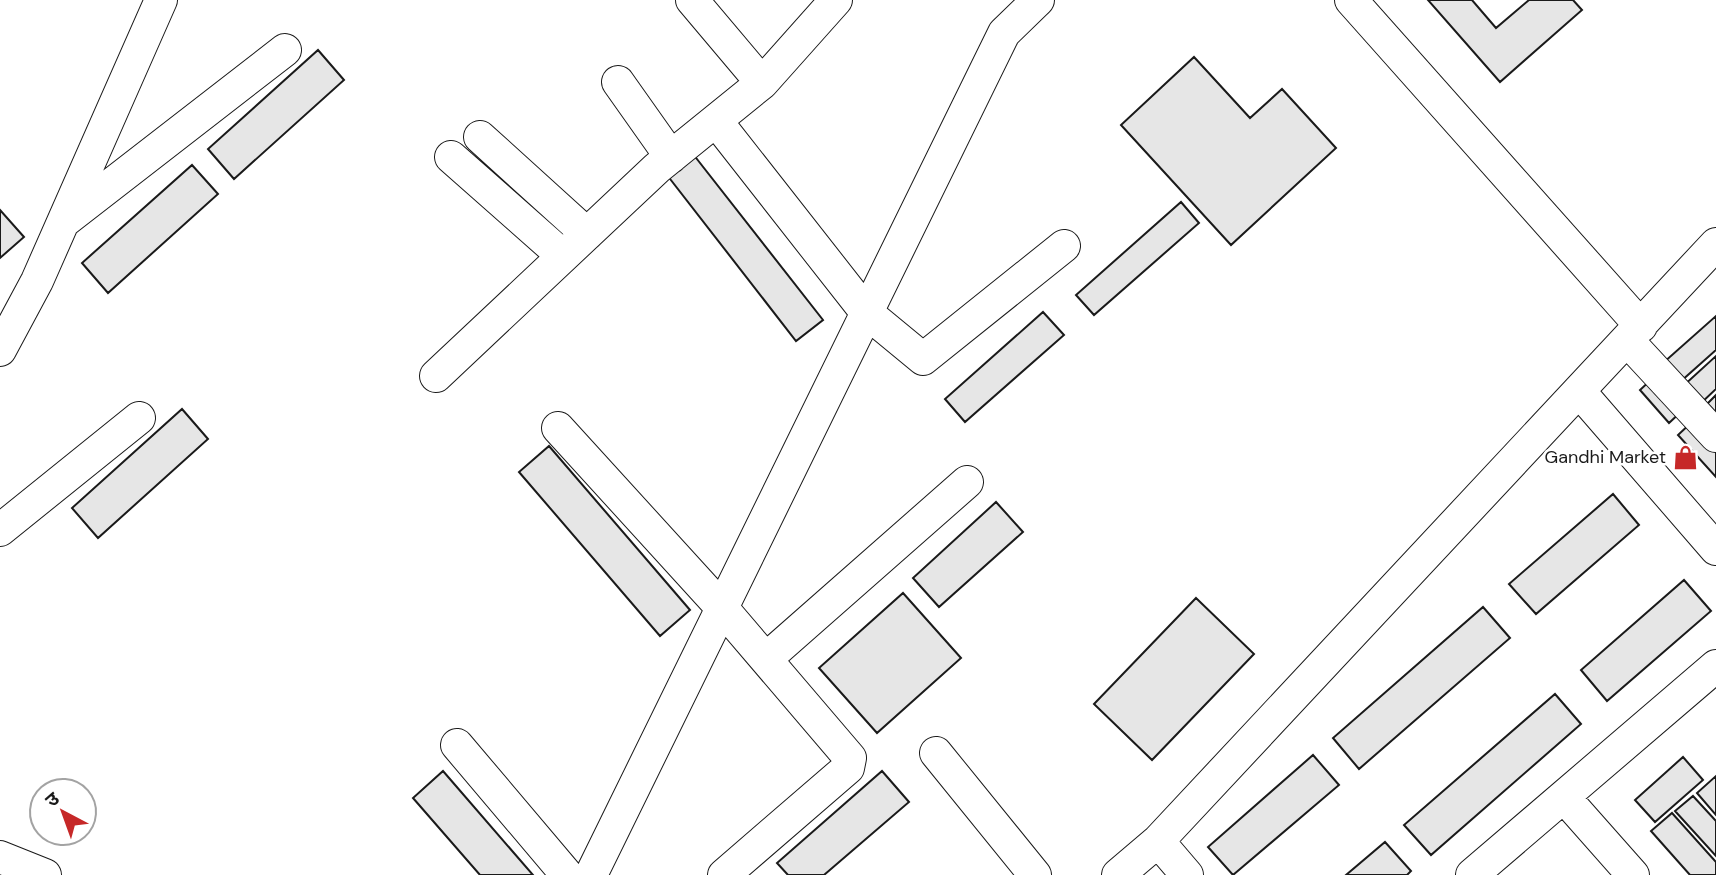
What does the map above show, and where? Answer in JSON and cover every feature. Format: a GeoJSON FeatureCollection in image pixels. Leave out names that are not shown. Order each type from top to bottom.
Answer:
{"type":"FeatureCollection","features":[{"type":"Feature","properties":{"kind":"street"},"geometry":{"type":"LineString","coordinates":[[0,350],[37,281],[161,0]]}},
{"type":"Feature","properties":{"kind":"street"},"geometry":{"type":"LineString","coordinates":[[692,0],[762,83]]}},
{"type":"Feature","properties":{"kind":"street"},"geometry":{"type":"LineString","coordinates":[[436,376],[671,158],[762,83],[836,0]]}},
{"type":"Feature","properties":{"kind":"street"},"geometry":{"type":"LineString","coordinates":[[591,875],[1004,33],[1038,0]]}},
{"type":"Feature","properties":{"kind":"street"},"geometry":{"type":"LineString","coordinates":[[1351,0],[1634,333],[1716,436]]}},
{"type":"Feature","properties":{"kind":"street"},"geometry":{"type":"LineString","coordinates":[[63,222],[285,50]]}},
{"type":"Feature","properties":{"kind":"street"},"geometry":{"type":"LineString","coordinates":[[618,82],[671,158]]}},
{"type":"Feature","properties":{"kind":"street"},"geometry":{"type":"LineString","coordinates":[[717,122],[866,312],[923,359],[1064,246]]}},
{"type":"Feature","properties":{"kind":"street"},"geometry":{"type":"LineString","coordinates":[[480,137],[587,234]]}},
{"type":"Feature","properties":{"kind":"street"},"geometry":{"type":"LineString","coordinates":[[451,157],[564,256]]}},
{"type":"Feature","properties":{"kind":"street"},"geometry":{"type":"LineString","coordinates":[[1118,875],[1158,841],[1716,244]]}},
{"type":"Feature","properties":{"kind":"street"},"geometry":{"type":"LineString","coordinates":[[1579,391],[1716,549]]}},
{"type":"Feature","properties":{"kind":"street"},"geometry":{"type":"LineString","coordinates":[[0,530],[139,418]]}},
{"type":"Feature","properties":{"kind":"street"},"geometry":{"type":"LineString","coordinates":[[558,428],[722,608],[850,758],[850,764],[724,875]]}},
{"type":"Feature","properties":{"kind":"street"},"geometry":{"type":"LineString","coordinates":[[766,659],[967,482]]}},
{"type":"Feature","properties":{"kind":"street"},"geometry":{"type":"LineString","coordinates":[[1472,875],[1716,666]]}},
{"type":"Feature","properties":{"kind":"street"},"geometry":{"type":"LineString","coordinates":[[457,745],[567,875]]}},
{"type":"Feature","properties":{"kind":"street"},"geometry":{"type":"LineString","coordinates":[[936,753],[1035,875]]}},
{"type":"Feature","properties":{"kind":"street"},"geometry":{"type":"LineString","coordinates":[[1564,797],[1633,875]]}},
{"type":"Feature","properties":{"kind":"street"},"geometry":{"type":"LineString","coordinates":[[1158,841],[1187,875]]}},
{"type":"Feature","properties":{"kind":"street"},"geometry":{"type":"LineString","coordinates":[[0,857],[45,875]]}},
{"type":"Feature","properties":{"kind":"building"},"geometry":{"type":"Polygon","coordinates":[[[1428,0],[1472,0],[1496,28],[1529,0],[1573,0],[1582,10],[1500,82],[1428,0]]]}},
{"type":"Feature","properties":{"kind":"building"},"geometry":{"type":"Polygon","coordinates":[[[318,50],[344,80],[234,179],[208,149],[318,50]]]}},
{"type":"Feature","properties":{"kind":"building"},"geometry":{"type":"Polygon","coordinates":[[[1194,57],[1250,118],[1282,89],[1336,148],[1231,245],[1121,125],[1194,57]]]}},
{"type":"Feature","properties":{"kind":"building"},"geometry":{"type":"Polygon","coordinates":[[[693,154],[823,320],[796,341],[667,175],[693,154]]]}},
{"type":"Feature","properties":{"kind":"building"},"geometry":{"type":"Polygon","coordinates":[[[192,165],[218,194],[108,293],[82,263],[192,165]]]}},
{"type":"Feature","properties":{"kind":"building"},"geometry":{"type":"Polygon","coordinates":[[[1181,202],[1199,223],[1094,315],[1076,295],[1181,202]]]}},
{"type":"Feature","properties":{"kind":"building"},"geometry":{"type":"Polygon","coordinates":[[[0,210],[24,237],[0,258],[0,210]]]}},
{"type":"Feature","properties":{"kind":"building"},"geometry":{"type":"Polygon","coordinates":[[[1043,312],[1064,335],[965,422],[945,399],[1043,312]]]}},
{"type":"Feature","properties":{"kind":"building"},"geometry":{"type":"Polygon","coordinates":[[[1716,316],[1716,350],[1680,382],[1663,363],[1716,316]]]}},
{"type":"Feature","properties":{"kind":"building"},"geometry":{"type":"Polygon","coordinates":[[[1716,356],[1716,389],[1699,405],[1682,387],[1716,356]]]}},
{"type":"Feature","properties":{"kind":"building"},"geometry":{"type":"Polygon","coordinates":[[[1655,376],[1684,409],[1669,423],[1640,390],[1655,376]]]}},
{"type":"Feature","properties":{"kind":"building"},"geometry":{"type":"Polygon","coordinates":[[[1716,395],[1716,422],[1703,408],[1716,395]]]}},
{"type":"Feature","properties":{"kind":"building"},"geometry":{"type":"Polygon","coordinates":[[[182,409],[208,439],[98,538],[72,508],[182,409]]]}},
{"type":"Feature","properties":{"kind":"building"},"geometry":{"type":"Polygon","coordinates":[[[1694,420],[1716,445],[1716,477],[1678,435],[1694,420]]]}},
{"type":"Feature","properties":{"kind":"building"},"geometry":{"type":"Polygon","coordinates":[[[549,446],[690,610],[660,636],[519,472],[549,446]]]}},
{"type":"Feature","properties":{"kind":"building"},"geometry":{"type":"Polygon","coordinates":[[[1613,494],[1639,525],[1536,614],[1509,584],[1613,494]]]}},
{"type":"Feature","properties":{"kind":"building"},"geometry":{"type":"Polygon","coordinates":[[[996,502],[1023,532],[939,607],[913,578],[996,502]]]}},
{"type":"Feature","properties":{"kind":"building"},"geometry":{"type":"Polygon","coordinates":[[[1684,580],[1711,611],[1607,701],[1581,670],[1684,580]]]}},
{"type":"Feature","properties":{"kind":"building"},"geometry":{"type":"Polygon","coordinates":[[[903,593],[961,658],[877,733],[819,668],[903,593]]]}},
{"type":"Feature","properties":{"kind":"building"},"geometry":{"type":"Polygon","coordinates":[[[1196,598],[1254,654],[1152,760],[1094,704],[1196,598]]]}},
{"type":"Feature","properties":{"kind":"building"},"geometry":{"type":"Polygon","coordinates":[[[1483,607],[1510,638],[1359,769],[1333,738],[1483,607]]]}},
{"type":"Feature","properties":{"kind":"building"},"geometry":{"type":"Polygon","coordinates":[[[1555,694],[1581,724],[1431,855],[1404,825],[1555,694]]]}},
{"type":"Feature","properties":{"kind":"building"},"geometry":{"type":"Polygon","coordinates":[[[1313,755],[1339,785],[1233,875],[1208,847],[1313,755]]]}},
{"type":"Feature","properties":{"kind":"building"},"geometry":{"type":"Polygon","coordinates":[[[1683,757],[1703,780],[1655,822],[1635,800],[1683,757]]]}},
{"type":"Feature","properties":{"kind":"building"},"geometry":{"type":"Polygon","coordinates":[[[443,771],[533,875],[480,875],[413,798],[443,771]]]}},
{"type":"Feature","properties":{"kind":"building"},"geometry":{"type":"Polygon","coordinates":[[[882,771],[909,802],[824,875],[788,875],[777,863],[882,771]]]}},
{"type":"Feature","properties":{"kind":"building"},"geometry":{"type":"Polygon","coordinates":[[[1716,776],[1716,815],[1697,793],[1716,776]]]}},
{"type":"Feature","properties":{"kind":"building"},"geometry":{"type":"Polygon","coordinates":[[[1693,796],[1716,821],[1716,856],[1675,811],[1693,796]]]}},
{"type":"Feature","properties":{"kind":"building"},"geometry":{"type":"Polygon","coordinates":[[[1672,813],[1716,862],[1716,875],[1690,875],[1651,831],[1672,813]]]}},
{"type":"Feature","properties":{"kind":"building"},"geometry":{"type":"Polygon","coordinates":[[[1385,842],[1411,871],[1407,875],[1346,875],[1385,842]]]}},
{"type":"Feature","properties":{"kind":"place","name":"Gandhi Market"},"geometry":{"type":"Point","coordinates":[1686,457]}}]}
